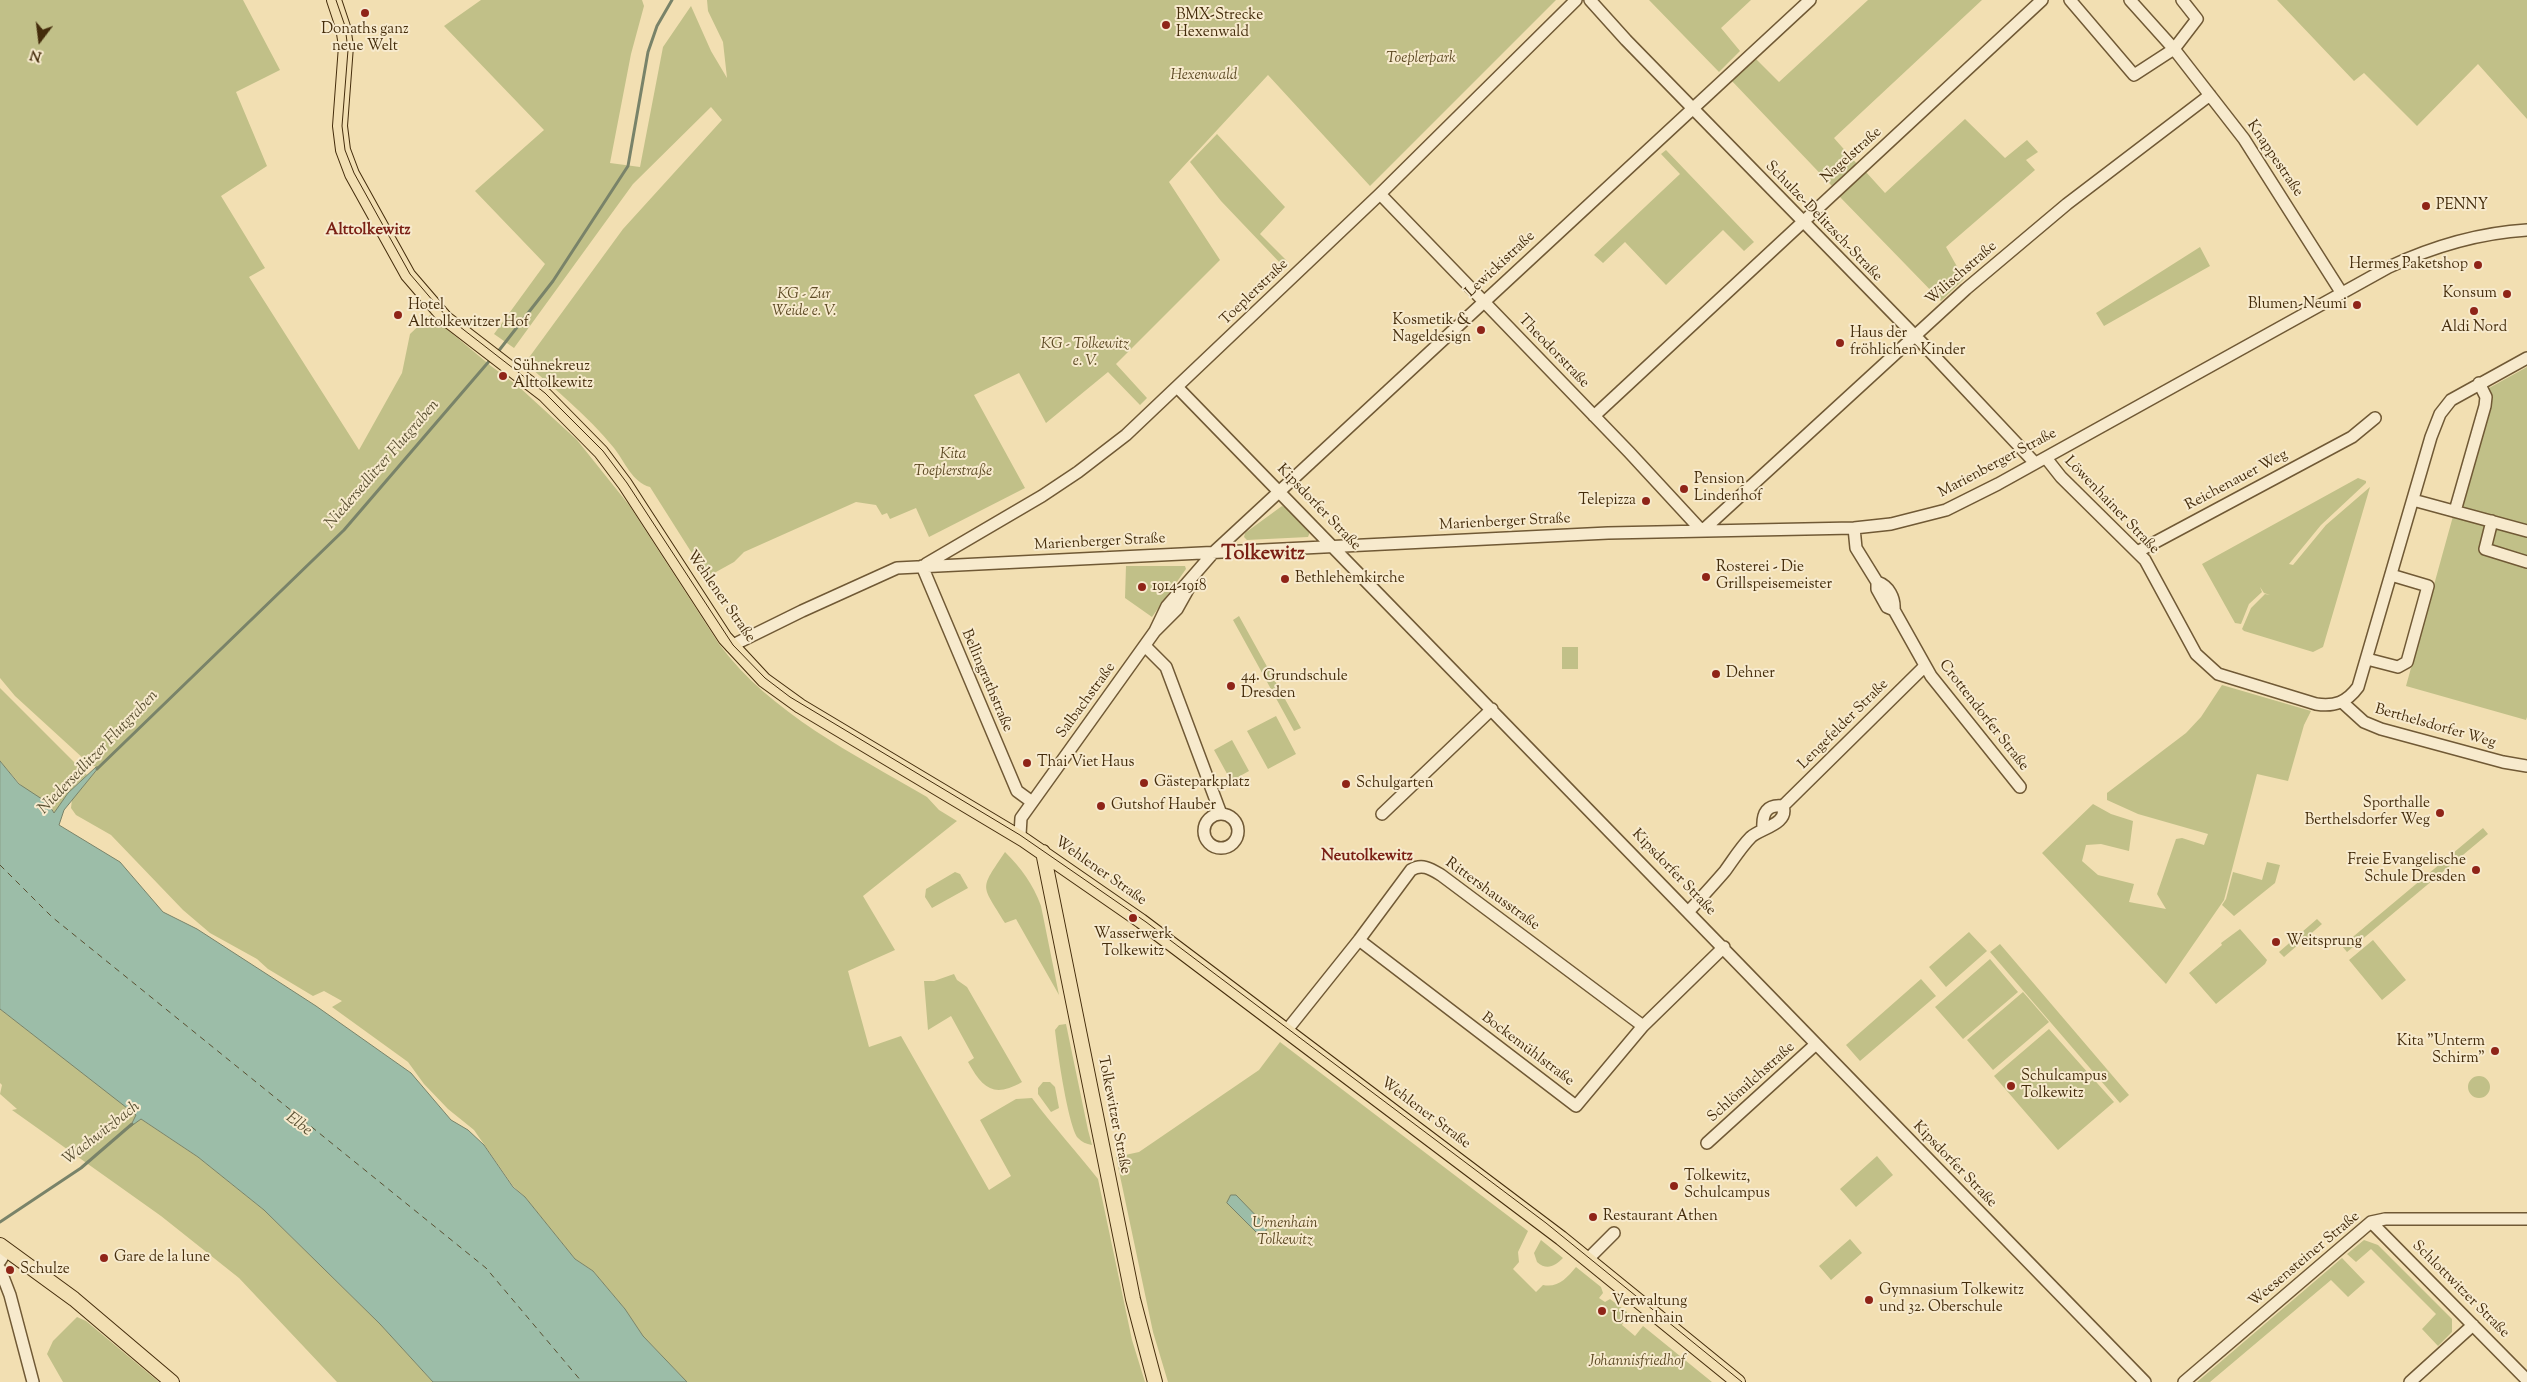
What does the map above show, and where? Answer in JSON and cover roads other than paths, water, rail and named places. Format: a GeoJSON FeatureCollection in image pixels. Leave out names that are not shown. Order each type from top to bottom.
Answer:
{"type":"FeatureCollection","features":[{"type":"Feature","properties":{"kind":"main road","name":"Wehlener Straße"},"geometry":{"type":"LineString","coordinates":[[334,0],[343,28],[346,46],[340,126],[343,150],[352,174],[408,274],[445,318],[561,410],[601,452],[625,484],[709,616],[731,646],[764,680],[788,699],[1043,852],[1141,921],[1588,1259],[1738,1382]]}},
{"type":"Feature","properties":{"kind":"main road","name":"Tolkewitzer Straße"},"geometry":{"type":"LineString","coordinates":[[1043,852],[1131,1290],[1155,1382]]}},
{"type":"Feature","properties":{"kind":"main road"},"geometry":{"type":"LineString","coordinates":[[2,1252],[74,1299],[172,1382]]}},
{"type":"Feature","properties":{"kind":"street","name":"Toeplerstraße"},"geometry":{"type":"LineString","coordinates":[[922,566],[944,555],[1042,496],[1119,441],[1178,388],[1380,194],[1576,0]]}},
{"type":"Feature","properties":{"kind":"street","name":"Schulze-Delitzsch-Straße"},"geometry":{"type":"LineString","coordinates":[[1590,0],[2035,464]]}},
{"type":"Feature","properties":{"kind":"street","name":"Lewickistraße"},"geometry":{"type":"LineString","coordinates":[[1214,552],[1810,0]]}},
{"type":"Feature","properties":{"kind":"street","name":"Nagelstraße"},"geometry":{"type":"LineString","coordinates":[[1594,416],[2042,0]]}},
{"type":"Feature","properties":{"kind":"street"},"geometry":{"type":"LineString","coordinates":[[2070,0],[2134,75],[2174,49],[2197,19],[2182,0]]}},
{"type":"Feature","properties":{"kind":"street","name":"Knappestraße"},"geometry":{"type":"LineString","coordinates":[[2130,0],[2174,49],[2270,177],[2341,292]]}},
{"type":"Feature","properties":{"kind":"street","name":"Wilischstraße"},"geometry":{"type":"LineString","coordinates":[[1702,531],[1914,336],[2067,204],[2210,95]]}},
{"type":"Feature","properties":{"kind":"street","name":"Theodorstraße"},"geometry":{"type":"LineString","coordinates":[[1380,194],[1702,531]]}},
{"type":"Feature","properties":{"kind":"street","name":"Marienberger Straße"},"geometry":{"type":"LineString","coordinates":[[731,646],[897,568],[1608,533],[1854,528],[1891,524],[1946,510],[2046,458],[2341,292],[2389,267],[2428,250],[2472,237],[2527,230]]}},
{"type":"Feature","properties":{"kind":"street"},"geometry":{"type":"LineString","coordinates":[[2342,702],[2351,696],[2358,687],[2440,414],[2452,400],[2527,358]]}},
{"type":"Feature","properties":{"kind":"street"},"geometry":{"type":"LineString","coordinates":[[2455,511],[2485,406],[2486,397],[2480,383]]}},
{"type":"Feature","properties":{"kind":"street","name":"Kipsdorfer Straße"},"geometry":{"type":"LineString","coordinates":[[1178,388],[1280,490],[2145,1382]]}},
{"type":"Feature","properties":{"kind":"street","name":"Reichenauer Weg"},"geometry":{"type":"LineString","coordinates":[[2138,552],[2355,437],[2375,418]]}},
{"type":"Feature","properties":{"kind":"street","name":"Löwenhainer Straße"},"geometry":{"type":"LineString","coordinates":[[2046,458],[2061,477],[2138,552],[2153,573],[2196,654],[2218,674],[2318,704],[2330,705],[2342,702]]}},
{"type":"Feature","properties":{"kind":"street"},"geometry":{"type":"LineString","coordinates":[[2413,500],[2527,530]]}},
{"type":"Feature","properties":{"kind":"street"},"geometry":{"type":"LineString","coordinates":[[2492,521],[2486,549],[2527,562]]}},
{"type":"Feature","properties":{"kind":"street","name":"Crottendorfer Straße"},"geometry":{"type":"LineString","coordinates":[[1854,528],[1856,548],[1877,582],[1876,589],[1887,607],[1894,610],[1925,666],[1970,726],[2020,787]]}},
{"type":"Feature","properties":{"kind":"street","name":"Salbachstraße"},"geometry":{"type":"LineString","coordinates":[[1024,840],[1020,835],[1021,818],[1156,631],[1167,606],[1214,552]]}},
{"type":"Feature","properties":{"kind":"street","name":"Bellingrathstraße"},"geometry":{"type":"LineString","coordinates":[[922,566],[1017,791],[1032,802]]}},
{"type":"Feature","properties":{"kind":"street"},"geometry":{"type":"LineString","coordinates":[[2366,659],[2398,668],[2407,662],[2428,586],[2391,575]]}},
{"type":"Feature","properties":{"kind":"street"},"geometry":{"type":"LineString","coordinates":[[1145,646],[1166,667],[1221,814]]}},
{"type":"Feature","properties":{"kind":"street","name":"Lengefelder Straße"},"geometry":{"type":"LineString","coordinates":[[1762,828],[1765,811],[1770,807],[1783,806],[1925,666]]}},
{"type":"Feature","properties":{"kind":"street","name":"Berthelsdorfer Weg"},"geometry":{"type":"LineString","coordinates":[[2342,702],[2364,722],[2381,729],[2503,762],[2527,766]]}},
{"type":"Feature","properties":{"kind":"street"},"geometry":{"type":"LineString","coordinates":[[1382,814],[1492,709]]}},
{"type":"Feature","properties":{"kind":"street","name":"Lengefelder Straße"},"geometry":{"type":"LineString","coordinates":[[1689,912],[1749,839],[1762,828],[1774,826],[1781,818],[1784,810],[1783,806]]}},
{"type":"Feature","properties":{"kind":"street","name":"Rittershausstraße"},"geometry":{"type":"LineString","coordinates":[[1287,1030],[1359,940],[1411,870],[1416,867],[1428,867],[1642,1026]]}},
{"type":"Feature","properties":{"kind":"street","name":"Bockemühlstraße"},"geometry":{"type":"LineString","coordinates":[[1359,940],[1576,1106],[1642,1026],[1724,947]]}},
{"type":"Feature","properties":{"kind":"street","name":"Schlömilchstraße"},"geometry":{"type":"LineString","coordinates":[[1707,1143],[1816,1044]]}},
{"type":"Feature","properties":{"kind":"street","name":"Weesensteiner Straße"},"geometry":{"type":"LineString","coordinates":[[2184,1382],[2371,1222],[2385,1219],[2527,1219]]}},
{"type":"Feature","properties":{"kind":"street","name":"Schlottwitzer Straße"},"geometry":{"type":"LineString","coordinates":[[2371,1222],[2527,1380]]}},
{"type":"Feature","properties":{"kind":"street"},"geometry":{"type":"LineString","coordinates":[[1588,1259],[1614,1233]]}},
{"type":"Feature","properties":{"kind":"street"},"geometry":{"type":"LineString","coordinates":[[0,1269],[10,1295],[33,1382]]}},
{"type":"Feature","properties":{"kind":"street"},"geometry":{"type":"LineString","coordinates":[[2410,1382],[2473,1325]]}},
{"type":"Feature","properties":{"kind":"water","name":"Elbe"},"geometry":{"type":"Polygon","coordinates":[[[0,761],[19,784],[48,803],[54,813],[68,793],[96,767],[99,767],[64,810],[59,825],[120,862],[163,912],[197,929],[316,1006],[411,1073],[451,1120],[468,1130],[484,1145],[513,1187],[525,1197],[575,1259],[593,1271],[625,1309],[643,1336],[687,1382],[433,1382],[380,1324],[264,1210],[198,1157],[141,1119],[130,1127],[136,1115],[0,1009],[0,761]]]}},
{"type":"Feature","properties":{"kind":"water"},"geometry":{"type":"Polygon","coordinates":[[[1231,1195],[1236,1195],[1267,1227],[1265,1234],[1259,1235],[1227,1203],[1231,1195]]]}},
{"type":"Feature","properties":{"kind":"waterway","name":"Niedersedlitzer Flutgraben"},"geometry":{"type":"LineString","coordinates":[[497,353],[553,281],[628,166],[648,52],[657,26],[672,0]]}},
{"type":"Feature","properties":{"kind":"waterway","name":"Niedersedlitzer Flutgraben"},"geometry":{"type":"LineString","coordinates":[[97,769],[344,530],[491,359]]}},
{"type":"Feature","properties":{"kind":"waterway","name":"Wachwitzbach"},"geometry":{"type":"LineString","coordinates":[[0,1222],[81,1168],[132,1124]]}},
{"type":"Feature","properties":{"kind":"tram line"},"geometry":{"type":"LineString","coordinates":[[336,0],[345,26],[348,50],[342,126],[345,150],[354,173],[410,274],[446,316],[545,393],[603,451],[627,483],[733,645],[765,678],[790,697],[1020,835],[1146,922],[1546,1223],[1742,1382]]}},
{"type":"Feature","properties":{"kind":"place","name":"Donaths ganz neue Welt"},"geometry":{"type":"Point","coordinates":[365,13]}},
{"type":"Feature","properties":{"kind":"place","name":"BMX-Strecke Hexenwald"},"geometry":{"type":"Point","coordinates":[1166,25]}},
{"type":"Feature","properties":{"kind":"place","name":"PENNY"},"geometry":{"type":"Point","coordinates":[2426,206]}},
{"type":"Feature","properties":{"kind":"place","name":"Hermes Paketshop"},"geometry":{"type":"Point","coordinates":[2478,265]}},
{"type":"Feature","properties":{"kind":"place","name":"Konsum"},"geometry":{"type":"Point","coordinates":[2507,294]}},
{"type":"Feature","properties":{"kind":"place","name":"Blumen-Neumi"},"geometry":{"type":"Point","coordinates":[2357,305]}},
{"type":"Feature","properties":{"kind":"place","name":"Aldi Nord"},"geometry":{"type":"Point","coordinates":[2474,311]}},
{"type":"Feature","properties":{"kind":"place","name":"Hotel Alttolkewitzer Hof"},"geometry":{"type":"Point","coordinates":[398,315]}},
{"type":"Feature","properties":{"kind":"place","name":"Kosmetik & Nageldesign"},"geometry":{"type":"Point","coordinates":[1481,330]}},
{"type":"Feature","properties":{"kind":"place","name":"Haus der fröhlichen Kinder"},"geometry":{"type":"Point","coordinates":[1840,343]}},
{"type":"Feature","properties":{"kind":"place","name":"Sühnekreuz Alttolkewitz"},"geometry":{"type":"Point","coordinates":[503,376]}},
{"type":"Feature","properties":{"kind":"place","name":"Pension Lindenhof"},"geometry":{"type":"Point","coordinates":[1684,489]}},
{"type":"Feature","properties":{"kind":"place","name":"Telepizza"},"geometry":{"type":"Point","coordinates":[1646,501]}},
{"type":"Feature","properties":{"kind":"place","name":"Rosterei - Die Grillspeisemeister"},"geometry":{"type":"Point","coordinates":[1706,577]}},
{"type":"Feature","properties":{"kind":"place","name":"Bethlehemkirche"},"geometry":{"type":"Point","coordinates":[1285,579]}},
{"type":"Feature","properties":{"kind":"place","name":"1914-1918"},"geometry":{"type":"Point","coordinates":[1142,587]}},
{"type":"Feature","properties":{"kind":"place","name":"Dehner"},"geometry":{"type":"Point","coordinates":[1716,674]}},
{"type":"Feature","properties":{"kind":"place","name":"44. Grundschule Dresden"},"geometry":{"type":"Point","coordinates":[1231,686]}},
{"type":"Feature","properties":{"kind":"place","name":"Thai Viet Haus"},"geometry":{"type":"Point","coordinates":[1027,763]}},
{"type":"Feature","properties":{"kind":"place","name":"Gästeparkplatz"},"geometry":{"type":"Point","coordinates":[1144,783]}},
{"type":"Feature","properties":{"kind":"place","name":"Schulgarten"},"geometry":{"type":"Point","coordinates":[1346,784]}},
{"type":"Feature","properties":{"kind":"place","name":"Gutshof Hauber"},"geometry":{"type":"Point","coordinates":[1101,806]}},
{"type":"Feature","properties":{"kind":"place","name":"Sporthalle Berthelsdorfer Weg"},"geometry":{"type":"Point","coordinates":[2440,813]}},
{"type":"Feature","properties":{"kind":"place","name":"Freie Evangelische Schule Dresden"},"geometry":{"type":"Point","coordinates":[2476,870]}},
{"type":"Feature","properties":{"kind":"place","name":"Wasserwerk Tolkewitz"},"geometry":{"type":"Point","coordinates":[1133,918]}},
{"type":"Feature","properties":{"kind":"place","name":"Weitsprung"},"geometry":{"type":"Point","coordinates":[2276,942]}},
{"type":"Feature","properties":{"kind":"place","name":"Kita \"Unterm Schirm\""},"geometry":{"type":"Point","coordinates":[2495,1051]}},
{"type":"Feature","properties":{"kind":"place","name":"Schulcampus Tolkewitz"},"geometry":{"type":"Point","coordinates":[2011,1086]}},
{"type":"Feature","properties":{"kind":"place","name":"Tolkewitz, Schulcampus"},"geometry":{"type":"Point","coordinates":[1674,1186]}},
{"type":"Feature","properties":{"kind":"place","name":"Restaurant Athen"},"geometry":{"type":"Point","coordinates":[1593,1217]}},
{"type":"Feature","properties":{"kind":"place","name":"Gare de la lune"},"geometry":{"type":"Point","coordinates":[104,1258]}},
{"type":"Feature","properties":{"kind":"place","name":"Schulze"},"geometry":{"type":"Point","coordinates":[10,1270]}},
{"type":"Feature","properties":{"kind":"place","name":"Gymnasium Tolkewitz und 32. Oberschule"},"geometry":{"type":"Point","coordinates":[1869,1300]}},
{"type":"Feature","properties":{"kind":"place","name":"Verwaltung Urnenhain"},"geometry":{"type":"Point","coordinates":[1602,1311]}},
{"type":"Feature","properties":{"kind":"district","name":"Alttolkewitz"},"geometry":{"type":"Point","coordinates":[368,231]}},
{"type":"Feature","properties":{"kind":"district","name":"Tolkewitz"},"geometry":{"type":"Point","coordinates":[1263,556]}},
{"type":"Feature","properties":{"kind":"district","name":"Neutolkewitz"},"geometry":{"type":"Point","coordinates":[1367,857]}},
{"type":"Feature","properties":{"kind":"park label","name":"Toeplerpark"},"geometry":{"type":"Point","coordinates":[1421,59]}},
{"type":"Feature","properties":{"kind":"park label","name":"Hexenwald"},"geometry":{"type":"Point","coordinates":[1204,76]}},
{"type":"Feature","properties":{"kind":"park label","name":"KG - Zur Weide e. V."},"geometry":{"type":"Point","coordinates":[804,304]}},
{"type":"Feature","properties":{"kind":"park label","name":"KG - Tolkewitz e. V."},"geometry":{"type":"Point","coordinates":[1085,354]}},
{"type":"Feature","properties":{"kind":"park label","name":"Kita Toeplerstraße"},"geometry":{"type":"Point","coordinates":[953,464]}},
{"type":"Feature","properties":{"kind":"park label","name":"Urnenhain Tolkewitz"},"geometry":{"type":"Point","coordinates":[1285,1232]}},
{"type":"Feature","properties":{"kind":"park label","name":"Johannisfriedhof"},"geometry":{"type":"Point","coordinates":[1637,1362]}}]}
